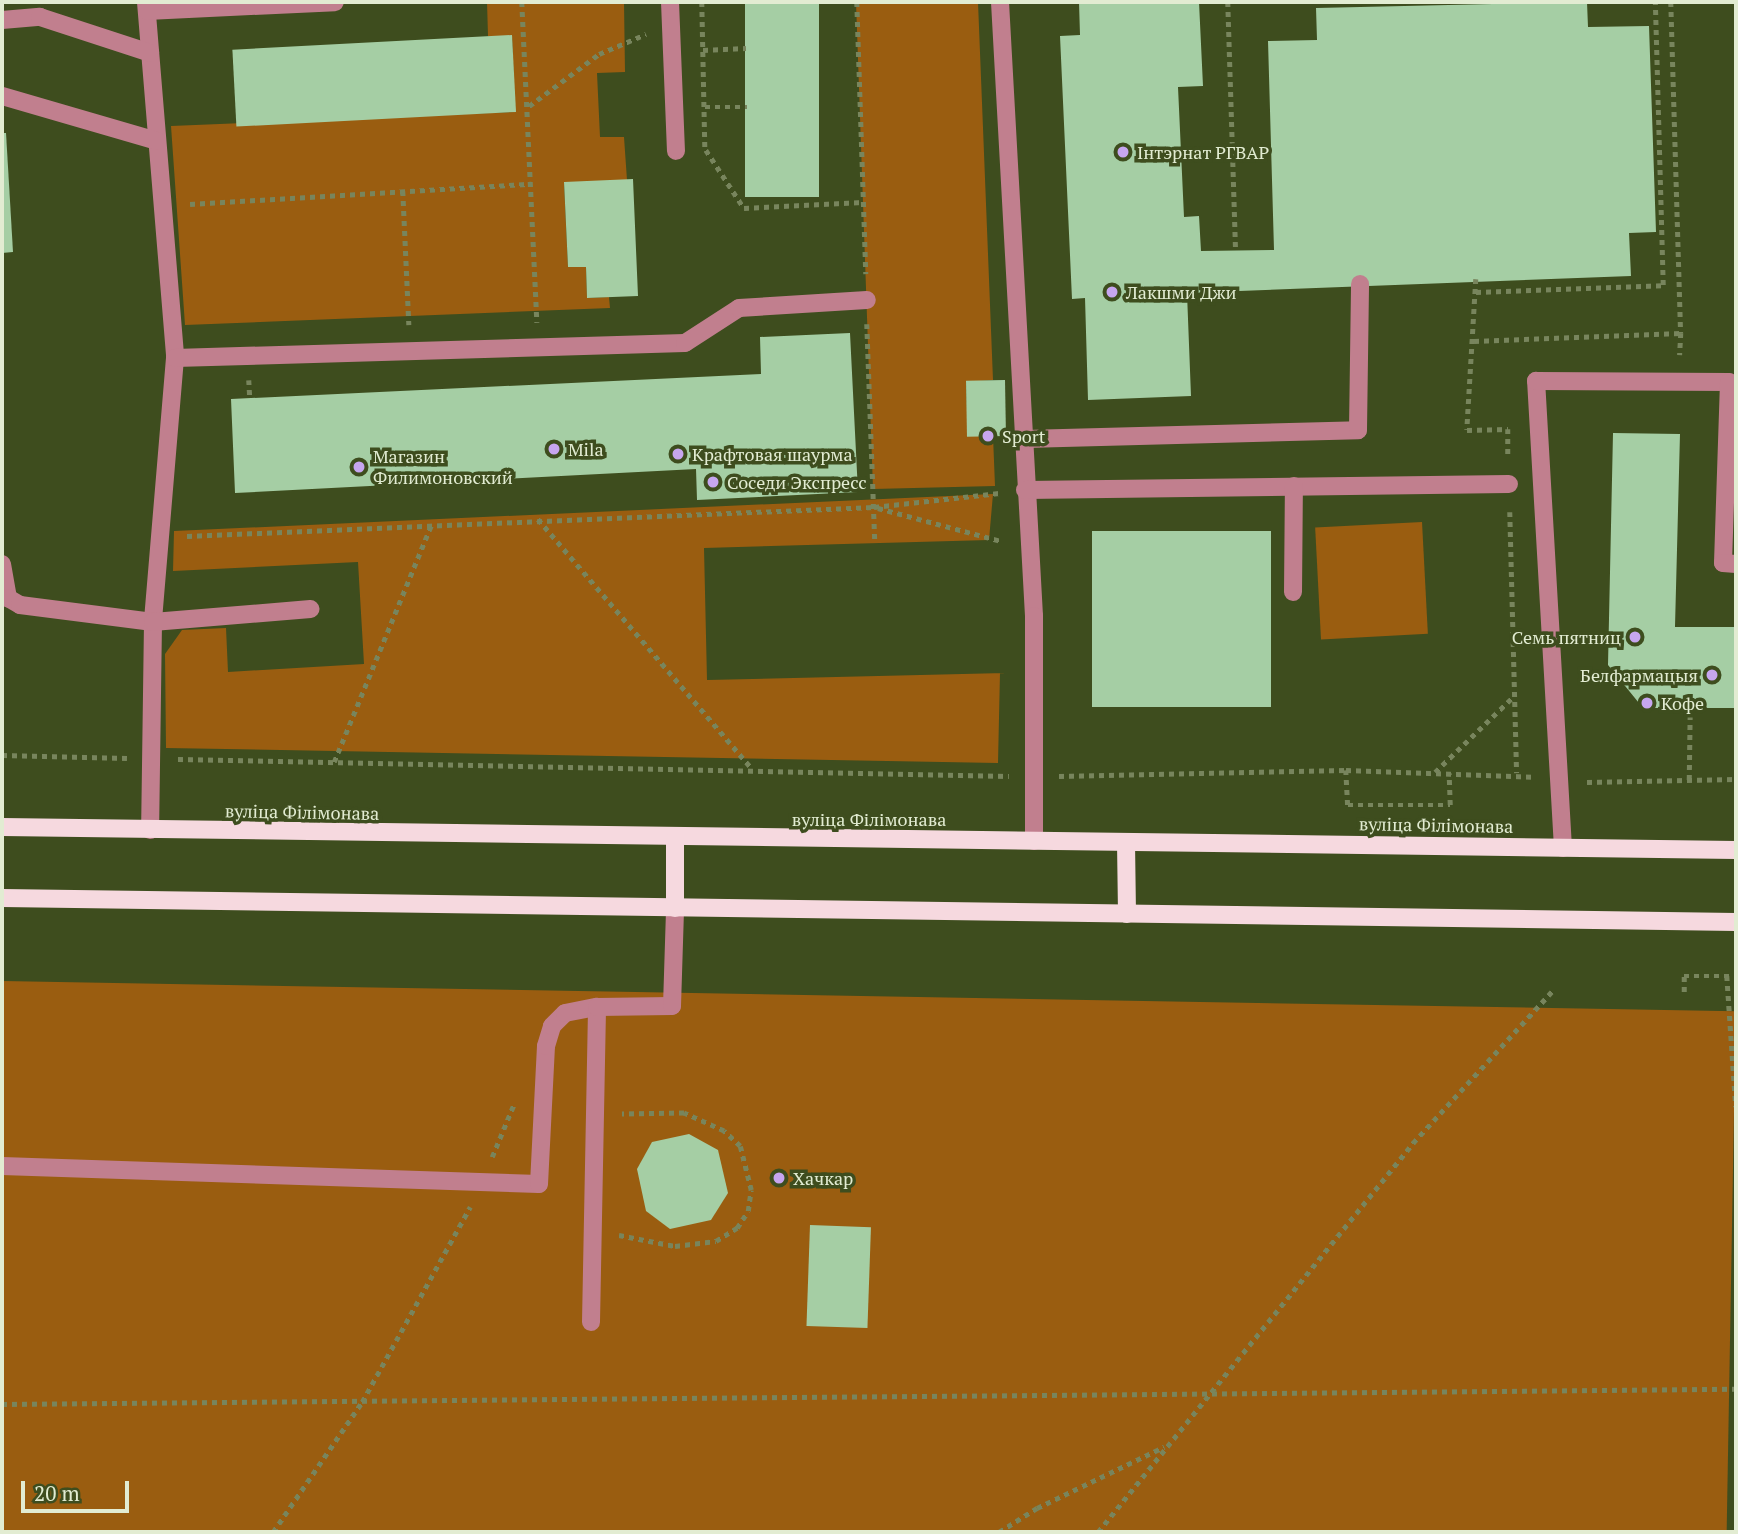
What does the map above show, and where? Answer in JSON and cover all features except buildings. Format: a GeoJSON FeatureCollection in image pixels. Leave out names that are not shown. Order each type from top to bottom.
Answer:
{"type":"FeatureCollection","features":[{"type":"Feature","properties":{"kind":"main road","name":"вуліца Філімонава"},"geometry":{"type":"LineString","coordinates":[[2,827],[675,839],[1736,850]]}},
{"type":"Feature","properties":{"kind":"main road"},"geometry":{"type":"LineString","coordinates":[[675,839],[675,908]]}},
{"type":"Feature","properties":{"kind":"main road"},"geometry":{"type":"LineString","coordinates":[[1126,842],[1127,914]]}},
{"type":"Feature","properties":{"kind":"main road"},"geometry":{"type":"LineString","coordinates":[[2,898],[1736,922]]}},
{"type":"Feature","properties":{"kind":"lane"},"geometry":{"type":"LineString","coordinates":[[150,830],[153,622],[175,358],[147,6],[335,2]]}},
{"type":"Feature","properties":{"kind":"lane"},"geometry":{"type":"LineString","coordinates":[[670,2],[676,151]]}},
{"type":"Feature","properties":{"kind":"lane"},"geometry":{"type":"LineString","coordinates":[[1000,2],[1034,616],[1034,841]]}},
{"type":"Feature","properties":{"kind":"lane"},"geometry":{"type":"LineString","coordinates":[[2,20],[40,17],[150,53]]}},
{"type":"Feature","properties":{"kind":"lane"},"geometry":{"type":"LineString","coordinates":[[2,96],[158,141]]}},
{"type":"Feature","properties":{"kind":"lane"},"geometry":{"type":"LineString","coordinates":[[1025,439],[1358,430],[1360,284]]}},
{"type":"Feature","properties":{"kind":"lane"},"geometry":{"type":"LineString","coordinates":[[175,358],[685,343],[739,308],[867,300]]}},
{"type":"Feature","properties":{"kind":"lane"},"geometry":{"type":"LineString","coordinates":[[1563,848],[1536,381],[1729,382],[1723,564],[1736,564]]}},
{"type":"Feature","properties":{"kind":"lane"},"geometry":{"type":"LineString","coordinates":[[1025,490],[1509,484]]}},
{"type":"Feature","properties":{"kind":"lane"},"geometry":{"type":"LineString","coordinates":[[1293,592],[1294,486]]}},
{"type":"Feature","properties":{"kind":"lane"},"geometry":{"type":"LineString","coordinates":[[2,564],[8,598],[20,605],[153,622],[310,609]]}},
{"type":"Feature","properties":{"kind":"lane"},"geometry":{"type":"LineString","coordinates":[[2,1167],[539,1184],[545,1046],[552,1026],[565,1013],[597,1007],[672,1006],[675,908]]}},
{"type":"Feature","properties":{"kind":"lane"},"geometry":{"type":"LineString","coordinates":[[591,1322],[597,1007]]}},
{"type":"Feature","properties":{"kind":"path"},"geometry":{"type":"LineString","coordinates":[[522,2],[529,107],[538,348]]}},
{"type":"Feature","properties":{"kind":"path"},"geometry":{"type":"LineString","coordinates":[[857,2],[875,541]]}},
{"type":"Feature","properties":{"kind":"path"},"geometry":{"type":"LineString","coordinates":[[1228,2],[1236,251]]}},
{"type":"Feature","properties":{"kind":"path"},"geometry":{"type":"LineString","coordinates":[[1476,292],[1663,285],[1655,2]]}},
{"type":"Feature","properties":{"kind":"path"},"geometry":{"type":"LineString","coordinates":[[1671,2],[1681,333],[1679,383]]}},
{"type":"Feature","properties":{"kind":"path"},"geometry":{"type":"LineString","coordinates":[[529,107],[599,54],[671,23]]}},
{"type":"Feature","properties":{"kind":"path"},"geometry":{"type":"LineString","coordinates":[[703,50],[746,48]]}},
{"type":"Feature","properties":{"kind":"path"},"geometry":{"type":"LineString","coordinates":[[705,107],[747,107]]}},
{"type":"Feature","properties":{"kind":"path"},"geometry":{"type":"LineString","coordinates":[[706,150],[744,208],[863,202]]}},
{"type":"Feature","properties":{"kind":"path"},"geometry":{"type":"LineString","coordinates":[[176,205],[531,184]]}},
{"type":"Feature","properties":{"kind":"path"},"geometry":{"type":"LineString","coordinates":[[403,191],[410,351]]}},
{"type":"Feature","properties":{"kind":"path"},"geometry":{"type":"LineString","coordinates":[[1476,279],[1467,430],[1508,429],[1517,773]]}},
{"type":"Feature","properties":{"kind":"path"},"geometry":{"type":"LineString","coordinates":[[1474,341],[1681,333]]}},
{"type":"Feature","properties":{"kind":"path"},"geometry":{"type":"LineString","coordinates":[[159,535],[874,507],[1025,490]]}},
{"type":"Feature","properties":{"kind":"path"},"geometry":{"type":"LineString","coordinates":[[874,507],[1002,540],[1002,553]]}},
{"type":"Feature","properties":{"kind":"path"},"geometry":{"type":"LineString","coordinates":[[538,519],[752,769]]}},
{"type":"Feature","properties":{"kind":"path"},"geometry":{"type":"LineString","coordinates":[[334,762],[431,525]]}},
{"type":"Feature","properties":{"kind":"path"},"geometry":{"type":"LineString","coordinates":[[1435,773],[1513,698]]}},
{"type":"Feature","properties":{"kind":"path"},"geometry":{"type":"LineString","coordinates":[[1689,780],[1690,708]]}},
{"type":"Feature","properties":{"kind":"path"},"geometry":{"type":"LineString","coordinates":[[2,755],[1034,776],[1346,770],[1517,773],[1558,783],[1736,779]]}},
{"type":"Feature","properties":{"kind":"path"},"geometry":{"type":"LineString","coordinates":[[1346,770],[1348,805],[1450,805],[1449,773]]}},
{"type":"Feature","properties":{"kind":"path"},"geometry":{"type":"LineString","coordinates":[[1684,992],[1684,976],[1736,976]]}},
{"type":"Feature","properties":{"kind":"path"},"geometry":{"type":"LineString","coordinates":[[1727,976],[1736,1107]]}},
{"type":"Feature","properties":{"kind":"path"},"geometry":{"type":"LineString","coordinates":[[1098,1532],[1205,1396],[1413,1143],[1553,990]]}},
{"type":"Feature","properties":{"kind":"path"},"geometry":{"type":"LineString","coordinates":[[1727,993],[1736,993]]}},
{"type":"Feature","properties":{"kind":"path"},"geometry":{"type":"LineString","coordinates":[[617,1103],[617,1128]]}},
{"type":"Feature","properties":{"kind":"path"},"geometry":{"type":"LineString","coordinates":[[617,1114],[684,1113],[724,1131],[740,1146],[751,1190],[748,1211],[737,1228],[716,1241],[675,1246],[618,1235],[618,1222]]}},
{"type":"Feature","properties":{"kind":"path"},"geometry":{"type":"LineString","coordinates":[[2,1404],[1205,1396],[1736,1389]]}},
{"type":"Feature","properties":{"kind":"path"},"geometry":{"type":"LineString","coordinates":[[274,1532],[362,1402]]}},
{"type":"Feature","properties":{"kind":"path"},"geometry":{"type":"LineString","coordinates":[[999,1532],[1037,1508],[1165,1447]]}},
{"type":"Feature","properties":{"kind":"shaded area"},"geometry":{"type":"Polygon","coordinates":[[[487,2],[624,2],[625,72],[597,73],[600,137],[624,137],[627,180],[564,183],[568,267],[586,267],[587,298],[609,297],[610,308],[185,325],[171,126],[515,112],[512,36],[488,36],[487,2]]]}},
{"type":"Feature","properties":{"kind":"shaded area"},"geometry":{"type":"Polygon","coordinates":[[[856,2],[978,2],[993,380],[966,382],[968,436],[993,436],[995,486],[873,489],[856,2]]]}},
{"type":"Feature","properties":{"kind":"shaded area"},"geometry":{"type":"Polygon","coordinates":[[[993,494],[989,540],[704,548],[707,680],[1000,673],[998,763],[166,748],[165,654],[182,630],[226,628],[228,672],[364,664],[358,562],[173,571],[174,531],[993,494]]]}},
{"type":"Feature","properties":{"kind":"shaded area"},"geometry":{"type":"Polygon","coordinates":[[[1422,522],[1428,634],[1321,639],[1315,528],[1422,522]]]}},
{"type":"Feature","properties":{"kind":"shaded area"},"geometry":{"type":"Polygon","coordinates":[[[2,981],[1736,1011],[1727,1532],[2,1532],[2,981]]]}},
{"type":"Feature","properties":{"kind":"place","name":"Інтэрнат РГВАР"},"geometry":{"type":"Point","coordinates":[1123,152]}},
{"type":"Feature","properties":{"kind":"place","name":"Лакшми Джи"},"geometry":{"type":"Point","coordinates":[1112,292]}},
{"type":"Feature","properties":{"kind":"place","name":"Sport"},"geometry":{"type":"Point","coordinates":[988,436]}},
{"type":"Feature","properties":{"kind":"place","name":"Mila"},"geometry":{"type":"Point","coordinates":[554,449]}},
{"type":"Feature","properties":{"kind":"place","name":"Крафтовая шаурма"},"geometry":{"type":"Point","coordinates":[678,454]}},
{"type":"Feature","properties":{"kind":"place","name":"Магазин Филимоновский"},"geometry":{"type":"Point","coordinates":[359,467]}},
{"type":"Feature","properties":{"kind":"place","name":"Соседи Экспресс"},"geometry":{"type":"Point","coordinates":[713,482]}},
{"type":"Feature","properties":{"kind":"place","name":"Семь пятниц"},"geometry":{"type":"Point","coordinates":[1635,637]}},
{"type":"Feature","properties":{"kind":"place","name":"Белфармацыя"},"geometry":{"type":"Point","coordinates":[1712,675]}},
{"type":"Feature","properties":{"kind":"place","name":"Кофе"},"geometry":{"type":"Point","coordinates":[1647,703]}},
{"type":"Feature","properties":{"kind":"place","name":"Хачкар"},"geometry":{"type":"Point","coordinates":[779,1178]}}]}
